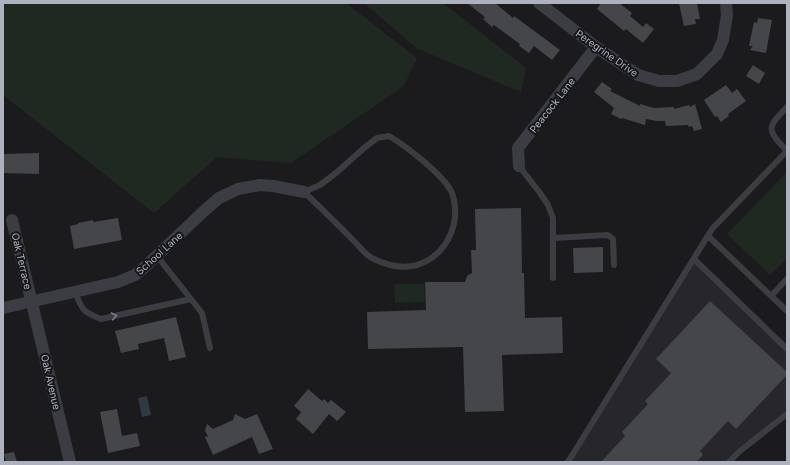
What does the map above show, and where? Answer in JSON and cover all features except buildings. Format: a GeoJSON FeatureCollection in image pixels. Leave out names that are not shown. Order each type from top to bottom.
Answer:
{"type":"FeatureCollection","features":[{"type":"Feature","properties":{"kind":"street","name":"Peregrine Drive"},"geometry":{"type":"LineString","coordinates":[[540,3],[596,47],[638,75],[659,81],[677,81],[697,74],[717,54],[723,40],[728,14],[726,3]]}},
{"type":"Feature","properties":{"kind":"street","name":"Peacock Lane"},"geometry":{"type":"LineString","coordinates":[[519,166],[518,148],[596,47]]}},
{"type":"Feature","properties":{"kind":"street","name":"School Lane"},"geometry":{"type":"LineString","coordinates":[[3,308],[118,282],[135,275],[204,211],[220,198],[238,189],[260,185],[304,192]]}},
{"type":"Feature","properties":{"kind":"street","name":"Oak Terrace"},"geometry":{"type":"LineString","coordinates":[[12,220],[32,302]]}},
{"type":"Feature","properties":{"kind":"street","name":"Oak Avenue"},"geometry":{"type":"LineString","coordinates":[[32,302],[70,462]]}},
{"type":"Feature","properties":{"kind":"lane"},"geometry":{"type":"LineString","coordinates":[[568,462],[712,229],[787,151],[775,138],[772,122],[787,107]]}},
{"type":"Feature","properties":{"kind":"lane"},"geometry":{"type":"LineString","coordinates":[[389,136],[403,144],[445,181],[455,204],[455,216],[452,232],[448,240],[437,254],[426,261],[411,266],[388,265],[372,258],[304,192],[320,185],[377,138],[389,136]]}},
{"type":"Feature","properties":{"kind":"lane"},"geometry":{"type":"LineString","coordinates":[[519,166],[548,205],[553,218],[553,278]]}},
{"type":"Feature","properties":{"kind":"lane"},"geometry":{"type":"LineString","coordinates":[[553,238],[608,235],[612,239],[614,265]]}},
{"type":"Feature","properties":{"kind":"lane"},"geometry":{"type":"LineString","coordinates":[[708,236],[787,311]]}},
{"type":"Feature","properties":{"kind":"lane"},"geometry":{"type":"LineString","coordinates":[[157,256],[202,313],[210,348]]}},
{"type":"Feature","properties":{"kind":"lane"},"geometry":{"type":"LineString","coordinates":[[694,259],[787,348]]}},
{"type":"Feature","properties":{"kind":"lane"},"geometry":{"type":"LineString","coordinates":[[771,296],[787,279]]}},
{"type":"Feature","properties":{"kind":"lane"},"geometry":{"type":"LineString","coordinates":[[75,292],[81,308],[89,314],[101,319],[191,299]]}},
{"type":"Feature","properties":{"kind":"lane"},"geometry":{"type":"LineString","coordinates":[[730,462],[740,451],[787,414]]}},
{"type":"Feature","properties":{"kind":"shaded area"},"geometry":{"type":"Polygon","coordinates":[[[3,3],[346,3],[417,58],[404,86],[291,163],[217,157],[154,213],[3,95],[3,3]]]}},
{"type":"Feature","properties":{"kind":"shaded area"},"geometry":{"type":"Polygon","coordinates":[[[364,3],[443,3],[526,68],[521,92],[416,48],[364,3]]]}},
{"type":"Feature","properties":{"kind":"shaded area"},"geometry":{"type":"Polygon","coordinates":[[[787,172],[787,258],[770,275],[727,234],[787,172]]]}},
{"type":"Feature","properties":{"kind":"shaded area"},"geometry":{"type":"Polygon","coordinates":[[[694,259],[787,349],[787,414],[729,462],[568,462],[694,259]]]}},
{"type":"Feature","properties":{"kind":"shaded area"},"geometry":{"type":"Polygon","coordinates":[[[394,284],[424,284],[425,302],[395,303],[394,284]]]}},
{"type":"Feature","properties":{"kind":"shaded area"},"geometry":{"type":"Polygon","coordinates":[[[147,396],[151,415],[142,417],[138,398],[147,396]]]}}]}
